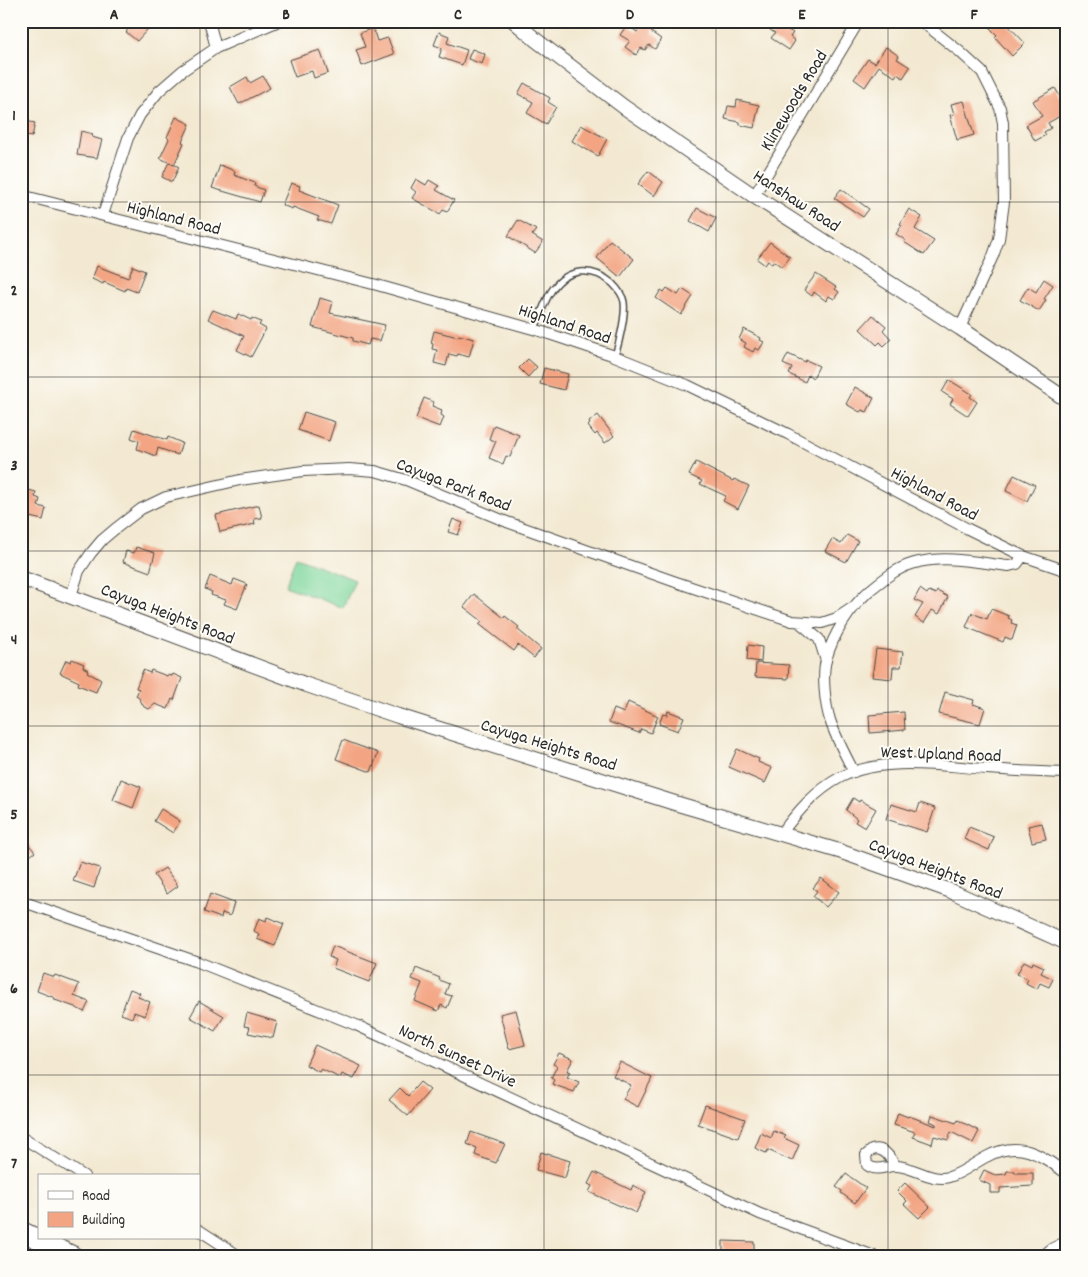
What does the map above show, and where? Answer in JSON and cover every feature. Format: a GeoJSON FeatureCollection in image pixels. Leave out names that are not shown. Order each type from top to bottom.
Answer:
{"type":"FeatureCollection","features":[{"type":"Feature","properties":{"kind":"highway"},"geometry":{"type":"LineString","coordinates":[[21,1231],[38,1239]]}},
{"type":"Feature","properties":{"kind":"highway"},"geometry":{"type":"LineString","coordinates":[[40,1240],[73,1256]]}},
{"type":"Feature","properties":{"kind":"street"},"geometry":{"type":"LineString","coordinates":[[210,21],[216,48]]}},
{"type":"Feature","properties":{"kind":"street"},"geometry":{"type":"LineString","coordinates":[[103,216],[128,138],[140,115],[159,91],[182,71],[216,48],[279,21]]}},
{"type":"Feature","properties":{"kind":"street","name":"Hanshaw Road"},"geometry":{"type":"LineString","coordinates":[[514,21],[624,107],[754,196],[960,328],[1067,400]]}},
{"type":"Feature","properties":{"kind":"street","name":"Klinewoods Road"},"geometry":{"type":"LineString","coordinates":[[754,196],[858,21]]}},
{"type":"Feature","properties":{"kind":"street"},"geometry":{"type":"LineString","coordinates":[[921,21],[982,72],[1000,108],[1003,123],[1004,202],[998,239],[993,256],[960,328]]}},
{"type":"Feature","properties":{"kind":"street","name":"Highland Road"},"geometry":{"type":"LineString","coordinates":[[21,195],[377,285],[535,330],[615,356],[687,385],[788,434],[1023,556],[1067,571]]}},
{"type":"Feature","properties":{"kind":"street","name":"Cayuga Park Road"},"geometry":{"type":"LineString","coordinates":[[71,596],[79,571],[102,540],[141,510],[166,498],[240,480],[303,471],[350,469],[374,471],[399,477],[506,522],[673,581],[800,623],[822,623],[837,618],[852,608]]}},
{"type":"Feature","properties":{"kind":"street"},"geometry":{"type":"LineString","coordinates":[[854,772],[830,720],[825,695],[826,661],[837,633],[852,608],[884,578],[917,562],[952,559],[1009,566],[1017,564],[1023,556]]}},
{"type":"Feature","properties":{"kind":"street","name":"Cayuga Heights Road"},"geometry":{"type":"LineString","coordinates":[[21,578],[316,688],[518,755],[840,851],[951,891],[1067,943]]}},
{"type":"Feature","properties":{"kind":"street","name":"Cayuga Park Road"},"geometry":{"type":"LineString","coordinates":[[800,623],[819,639],[826,661]]}},
{"type":"Feature","properties":{"kind":"street","name":"West Upland Road"},"geometry":{"type":"LineString","coordinates":[[781,834],[795,814],[820,790],[854,772],[866,768],[891,764],[1067,774]]}},
{"type":"Feature","properties":{"kind":"street","name":"North Sunset Drive"},"geometry":{"type":"LineString","coordinates":[[21,901],[198,962],[356,1025],[760,1214],[874,1256]]}},
{"type":"Feature","properties":{"kind":"street"},"geometry":{"type":"LineString","coordinates":[[21,1137],[81,1174]]}},
{"type":"Feature","properties":{"kind":"street"},"geometry":{"type":"LineString","coordinates":[[896,1166],[940,1178],[948,1178],[996,1152],[1016,1148],[1032,1152],[1067,1174]]}},
{"type":"Feature","properties":{"kind":"street"},"geometry":{"type":"LineString","coordinates":[[200,1231],[239,1256]]}},
{"type":"Feature","properties":{"kind":"street"},"geometry":{"type":"LineString","coordinates":[[1043,1256],[1051,1249],[1067,1241]]}},
{"type":"Feature","properties":{"kind":"lane"},"geometry":{"type":"LineString","coordinates":[[535,330],[552,289],[573,273],[583,271],[595,272],[607,279],[618,289],[624,303],[615,356]]}},
{"type":"Feature","properties":{"kind":"green space"},"geometry":{"type":"Polygon","coordinates":[[[296,557],[355,580],[343,608],[285,586],[296,557]]]}},
{"type":"Feature","properties":{"kind":"building"},"geometry":{"type":"Polygon","coordinates":[[[135,21],[155,21],[137,41],[126,32],[135,21]]]}},
{"type":"Feature","properties":{"kind":"building"},"geometry":{"type":"Polygon","coordinates":[[[645,21],[649,21],[656,26],[651,32],[661,39],[655,49],[649,45],[645,50],[641,48],[636,55],[625,47],[630,41],[620,35],[627,25],[637,32],[645,21]]]}},
{"type":"Feature","properties":{"kind":"building"},"geometry":{"type":"Polygon","coordinates":[[[997,21],[1004,21],[1025,43],[1012,56],[995,37],[997,35],[990,28],[997,21]]]}},
{"type":"Feature","properties":{"kind":"building"},"geometry":{"type":"Polygon","coordinates":[[[776,22],[793,33],[790,37],[795,41],[789,50],[771,38],[775,33],[770,30],[776,22]]]}},
{"type":"Feature","properties":{"kind":"building"},"geometry":{"type":"Polygon","coordinates":[[[373,28],[377,41],[388,38],[394,54],[362,66],[356,50],[365,47],[360,33],[373,28]]]}},
{"type":"Feature","properties":{"kind":"building"},"geometry":{"type":"Polygon","coordinates":[[[439,32],[449,36],[447,43],[467,50],[462,65],[439,57],[442,48],[434,45],[439,32]]]}},
{"type":"Feature","properties":{"kind":"building"},"geometry":{"type":"Polygon","coordinates":[[[886,47],[899,56],[897,59],[910,67],[903,78],[897,74],[895,77],[879,66],[865,87],[854,79],[868,59],[875,63],[886,47]]]}},
{"type":"Feature","properties":{"kind":"building"},"geometry":{"type":"Polygon","coordinates":[[[472,49],[485,54],[482,64],[468,59],[472,49]]]}},
{"type":"Feature","properties":{"kind":"building"},"geometry":{"type":"Polygon","coordinates":[[[320,50],[328,73],[314,78],[312,71],[295,77],[289,60],[320,50]]]}},
{"type":"Feature","properties":{"kind":"building"},"geometry":{"type":"Polygon","coordinates":[[[263,76],[270,88],[239,104],[230,87],[247,77],[250,83],[263,76]]]}},
{"type":"Feature","properties":{"kind":"building"},"geometry":{"type":"Polygon","coordinates":[[[524,83],[550,98],[548,102],[556,107],[546,124],[527,113],[533,102],[518,94],[524,83]]]}},
{"type":"Feature","properties":{"kind":"building"},"geometry":{"type":"Polygon","coordinates":[[[1055,88],[1067,108],[1067,112],[1048,123],[1051,128],[1044,132],[1046,135],[1035,141],[1026,125],[1042,116],[1033,101],[1055,88]]]}},
{"type":"Feature","properties":{"kind":"building"},"geometry":{"type":"Polygon","coordinates":[[[737,100],[759,105],[754,128],[740,125],[740,122],[725,119],[728,106],[736,107],[737,100]]]}},
{"type":"Feature","properties":{"kind":"building"},"geometry":{"type":"Polygon","coordinates":[[[964,101],[974,135],[957,140],[950,115],[954,114],[951,104],[964,101]]]}},
{"type":"Feature","properties":{"kind":"building"},"geometry":{"type":"Polygon","coordinates":[[[176,117],[190,124],[174,165],[160,158],[176,117]]]}},
{"type":"Feature","properties":{"kind":"building"},"geometry":{"type":"Polygon","coordinates":[[[21,120],[35,123],[32,137],[21,135],[21,120]]]}},
{"type":"Feature","properties":{"kind":"building"},"geometry":{"type":"Polygon","coordinates":[[[581,125],[607,139],[598,156],[572,141],[581,125]]]}},
{"type":"Feature","properties":{"kind":"building"},"geometry":{"type":"Polygon","coordinates":[[[81,131],[93,134],[92,137],[102,140],[97,158],[77,155],[81,131]]]}},
{"type":"Feature","properties":{"kind":"building"},"geometry":{"type":"Polygon","coordinates":[[[169,162],[179,167],[172,182],[162,177],[169,162]]]}},
{"type":"Feature","properties":{"kind":"building"},"geometry":{"type":"Polygon","coordinates":[[[220,165],[235,171],[234,175],[255,183],[254,186],[264,190],[260,202],[212,188],[220,165]]]}},
{"type":"Feature","properties":{"kind":"building"},"geometry":{"type":"Polygon","coordinates":[[[648,171],[663,182],[654,196],[638,184],[648,171]]]}},
{"type":"Feature","properties":{"kind":"building"},"geometry":{"type":"Polygon","coordinates":[[[416,179],[426,185],[429,180],[439,186],[436,190],[454,200],[447,212],[443,210],[440,214],[412,198],[416,192],[411,188],[416,179]]]}},
{"type":"Feature","properties":{"kind":"building"},"geometry":{"type":"Polygon","coordinates":[[[291,183],[300,186],[299,190],[338,205],[331,224],[317,220],[319,217],[282,205],[291,183]]]}},
{"type":"Feature","properties":{"kind":"building"},"geometry":{"type":"Polygon","coordinates":[[[841,189],[869,209],[863,217],[834,198],[841,189]]]}},
{"type":"Feature","properties":{"kind":"building"},"geometry":{"type":"Polygon","coordinates":[[[697,208],[716,218],[709,232],[690,221],[697,208]]]}},
{"type":"Feature","properties":{"kind":"building"},"geometry":{"type":"Polygon","coordinates":[[[909,209],[922,217],[915,229],[934,241],[924,255],[904,242],[905,240],[896,234],[909,209]]]}},
{"type":"Feature","properties":{"kind":"building"},"geometry":{"type":"Polygon","coordinates":[[[518,220],[536,230],[532,235],[543,242],[535,253],[508,236],[518,220]]]}},
{"type":"Feature","properties":{"kind":"building"},"geometry":{"type":"Polygon","coordinates":[[[610,240],[634,259],[620,277],[597,258],[610,240]]]}},
{"type":"Feature","properties":{"kind":"building"},"geometry":{"type":"Polygon","coordinates":[[[770,242],[790,257],[782,267],[774,261],[772,264],[768,261],[765,265],[757,259],[770,242]]]}},
{"type":"Feature","properties":{"kind":"building"},"geometry":{"type":"Polygon","coordinates":[[[97,266],[128,278],[133,266],[145,271],[137,292],[126,288],[125,291],[92,279],[97,266]]]}},
{"type":"Feature","properties":{"kind":"building"},"geometry":{"type":"Polygon","coordinates":[[[816,274],[836,287],[835,289],[839,292],[834,299],[829,296],[826,301],[814,292],[812,296],[804,290],[816,274]]]}},
{"type":"Feature","properties":{"kind":"building"},"geometry":{"type":"Polygon","coordinates":[[[1044,279],[1053,285],[1039,311],[1020,300],[1028,287],[1036,292],[1044,279]]]}},
{"type":"Feature","properties":{"kind":"building"},"geometry":{"type":"Polygon","coordinates":[[[667,288],[678,295],[682,289],[693,296],[681,315],[656,298],[661,290],[664,292],[667,288]]]}},
{"type":"Feature","properties":{"kind":"building"},"geometry":{"type":"Polygon","coordinates":[[[320,298],[333,302],[330,313],[385,325],[380,341],[370,339],[368,345],[353,341],[353,338],[312,327],[320,298]]]}},
{"type":"Feature","properties":{"kind":"building"},"geometry":{"type":"Polygon","coordinates":[[[213,310],[236,319],[238,314],[261,322],[259,325],[266,329],[251,357],[237,350],[244,336],[208,319],[213,310]]]}},
{"type":"Feature","properties":{"kind":"building"},"geometry":{"type":"Polygon","coordinates":[[[873,315],[886,326],[883,330],[891,339],[884,346],[880,342],[877,345],[860,329],[873,315]]]}},
{"type":"Feature","properties":{"kind":"building"},"geometry":{"type":"Polygon","coordinates":[[[744,329],[761,338],[760,340],[764,342],[759,350],[755,348],[753,352],[744,347],[746,343],[739,339],[744,329]]]}},
{"type":"Feature","properties":{"kind":"building"},"geometry":{"type":"Polygon","coordinates":[[[434,331],[474,339],[469,357],[449,354],[446,366],[434,363],[437,350],[432,349],[433,344],[431,343],[434,331]]]}},
{"type":"Feature","properties":{"kind":"building"},"geometry":{"type":"Polygon","coordinates":[[[788,354],[819,366],[813,378],[808,375],[805,382],[789,374],[792,368],[783,364],[788,354]]]}},
{"type":"Feature","properties":{"kind":"building"},"geometry":{"type":"Polygon","coordinates":[[[528,359],[537,367],[528,377],[519,368],[528,359]]]}},
{"type":"Feature","properties":{"kind":"building"},"geometry":{"type":"Polygon","coordinates":[[[544,368],[568,374],[564,390],[540,384],[544,368]]]}},
{"type":"Feature","properties":{"kind":"building"},"geometry":{"type":"Polygon","coordinates":[[[949,380],[972,394],[970,397],[977,402],[968,416],[950,404],[953,399],[942,392],[949,380]]]}},
{"type":"Feature","properties":{"kind":"building"},"geometry":{"type":"Polygon","coordinates":[[[855,387],[874,398],[867,412],[862,410],[860,412],[846,404],[855,387]]]}},
{"type":"Feature","properties":{"kind":"building"},"geometry":{"type":"Polygon","coordinates":[[[424,398],[434,402],[432,406],[442,410],[441,415],[444,417],[440,427],[416,418],[424,398]]]}},
{"type":"Feature","properties":{"kind":"building"},"geometry":{"type":"Polygon","coordinates":[[[304,412],[335,422],[329,441],[298,430],[304,412]]]}},
{"type":"Feature","properties":{"kind":"building"},"geometry":{"type":"Polygon","coordinates":[[[598,415],[614,436],[605,443],[588,426],[589,422],[598,415]]]}},
{"type":"Feature","properties":{"kind":"building"},"geometry":{"type":"Polygon","coordinates":[[[494,425],[519,435],[510,457],[506,456],[503,464],[489,458],[496,441],[489,439],[494,425]]]}},
{"type":"Feature","properties":{"kind":"building"},"geometry":{"type":"Polygon","coordinates":[[[134,429],[167,440],[168,437],[182,443],[178,455],[158,448],[156,456],[137,449],[139,441],[131,438],[134,429]]]}},
{"type":"Feature","properties":{"kind":"building"},"geometry":{"type":"Polygon","coordinates":[[[696,462],[733,481],[734,479],[749,486],[738,509],[723,501],[726,496],[700,484],[702,481],[689,475],[696,462]]]}},
{"type":"Feature","properties":{"kind":"building"},"geometry":{"type":"Polygon","coordinates":[[[1014,475],[1035,485],[1027,501],[1006,491],[1014,475]]]}},
{"type":"Feature","properties":{"kind":"building"},"geometry":{"type":"Polygon","coordinates":[[[21,488],[36,492],[35,497],[40,499],[38,506],[46,508],[43,520],[29,517],[30,513],[21,511],[21,488]]]}},
{"type":"Feature","properties":{"kind":"building"},"geometry":{"type":"Polygon","coordinates":[[[259,505],[262,518],[254,519],[255,524],[220,532],[216,515],[259,505]]]}},
{"type":"Feature","properties":{"kind":"building"},"geometry":{"type":"Polygon","coordinates":[[[453,519],[463,523],[458,535],[448,532],[453,519]]]}},
{"type":"Feature","properties":{"kind":"building"},"geometry":{"type":"Polygon","coordinates":[[[847,535],[858,541],[846,562],[825,551],[832,539],[841,544],[847,535]]]}},
{"type":"Feature","properties":{"kind":"building"},"geometry":{"type":"Polygon","coordinates":[[[136,547],[155,553],[150,572],[123,562],[126,551],[134,553],[136,547]]]}},
{"type":"Feature","properties":{"kind":"building"},"geometry":{"type":"Polygon","coordinates":[[[210,576],[232,585],[234,579],[247,584],[237,609],[224,604],[226,600],[211,595],[212,592],[205,589],[210,576]]]}},
{"type":"Feature","properties":{"kind":"building"},"geometry":{"type":"Polygon","coordinates":[[[920,589],[927,594],[929,591],[936,594],[937,591],[948,597],[939,614],[932,610],[924,623],[915,617],[923,604],[914,600],[920,589]]]}},
{"type":"Feature","properties":{"kind":"building"},"geometry":{"type":"Polygon","coordinates":[[[474,594],[504,618],[505,616],[519,627],[517,629],[541,649],[534,658],[518,645],[514,651],[479,624],[482,621],[464,607],[474,594]]]}},
{"type":"Feature","properties":{"kind":"building"},"geometry":{"type":"Polygon","coordinates":[[[991,609],[1009,616],[1008,618],[1012,620],[1011,623],[1017,625],[1012,640],[1005,637],[1003,642],[966,627],[972,613],[987,619],[991,609]]]}},
{"type":"Feature","properties":{"kind":"building"},"geometry":{"type":"Polygon","coordinates":[[[748,645],[762,647],[761,662],[747,660],[748,645]]]}},
{"type":"Feature","properties":{"kind":"building"},"geometry":{"type":"Polygon","coordinates":[[[876,649],[903,652],[901,667],[893,667],[892,679],[872,677],[876,649]]]}},
{"type":"Feature","properties":{"kind":"building"},"geometry":{"type":"Polygon","coordinates":[[[72,659],[84,664],[83,667],[88,670],[87,672],[101,680],[96,692],[78,685],[79,682],[60,673],[66,660],[71,662],[72,659]]]}},
{"type":"Feature","properties":{"kind":"building"},"geometry":{"type":"Polygon","coordinates":[[[756,663],[789,665],[788,679],[755,677],[756,663]]]}},
{"type":"Feature","properties":{"kind":"building"},"geometry":{"type":"Polygon","coordinates":[[[143,670],[150,673],[151,670],[167,676],[172,676],[173,674],[182,678],[174,700],[172,699],[168,709],[155,704],[149,709],[144,707],[136,696],[139,689],[136,688],[143,670]]]}},
{"type":"Feature","properties":{"kind":"building"},"geometry":{"type":"Polygon","coordinates":[[[945,692],[974,700],[973,704],[985,708],[980,724],[939,714],[945,692]]]}},
{"type":"Feature","properties":{"kind":"building"},"geometry":{"type":"Polygon","coordinates":[[[628,702],[658,716],[651,733],[641,729],[639,733],[609,722],[614,709],[624,713],[628,702]]]}},
{"type":"Feature","properties":{"kind":"building"},"geometry":{"type":"Polygon","coordinates":[[[668,711],[684,717],[678,731],[659,724],[663,714],[667,715],[668,711]]]}},
{"type":"Feature","properties":{"kind":"building"},"geometry":{"type":"Polygon","coordinates":[[[904,712],[905,730],[870,733],[869,715],[904,712]]]}},
{"type":"Feature","properties":{"kind":"building"},"geometry":{"type":"Polygon","coordinates":[[[343,740],[378,753],[371,772],[336,759],[343,740]]]}},
{"type":"Feature","properties":{"kind":"building"},"geometry":{"type":"Polygon","coordinates":[[[737,749],[759,759],[758,762],[772,768],[765,783],[729,767],[737,749]]]}},
{"type":"Feature","properties":{"kind":"building"},"geometry":{"type":"Polygon","coordinates":[[[121,779],[141,787],[133,808],[113,800],[121,779]]]}},
{"type":"Feature","properties":{"kind":"building"},"geometry":{"type":"Polygon","coordinates":[[[853,798],[876,809],[865,828],[855,822],[857,819],[846,810],[853,798]]]}},
{"type":"Feature","properties":{"kind":"building"},"geometry":{"type":"Polygon","coordinates":[[[920,803],[935,808],[927,832],[886,819],[891,804],[917,812],[920,803]]]}},
{"type":"Feature","properties":{"kind":"building"},"geometry":{"type":"Polygon","coordinates":[[[161,809],[180,821],[173,833],[154,821],[161,809]]]}},
{"type":"Feature","properties":{"kind":"building"},"geometry":{"type":"Polygon","coordinates":[[[1042,823],[1046,839],[1032,842],[1028,826],[1042,823]]]}},
{"type":"Feature","properties":{"kind":"building"},"geometry":{"type":"Polygon","coordinates":[[[969,827],[994,837],[989,850],[964,839],[969,827]]]}},
{"type":"Feature","properties":{"kind":"building"},"geometry":{"type":"Polygon","coordinates":[[[21,835],[35,852],[21,863],[21,835]]]}},
{"type":"Feature","properties":{"kind":"building"},"geometry":{"type":"Polygon","coordinates":[[[80,862],[100,868],[94,888],[73,881],[80,862]]]}},
{"type":"Feature","properties":{"kind":"building"},"geometry":{"type":"Polygon","coordinates":[[[165,868],[178,886],[167,894],[154,875],[165,868]]]}},
{"type":"Feature","properties":{"kind":"building"},"geometry":{"type":"Polygon","coordinates":[[[821,878],[839,892],[826,907],[813,896],[817,891],[813,888],[821,878]]]}},
{"type":"Feature","properties":{"kind":"building"},"geometry":{"type":"Polygon","coordinates":[[[210,894],[234,903],[230,916],[222,913],[221,918],[204,912],[210,894]]]}},
{"type":"Feature","properties":{"kind":"building"},"geometry":{"type":"Polygon","coordinates":[[[267,917],[284,924],[275,946],[257,939],[259,934],[254,931],[259,918],[266,921],[267,917]]]}},
{"type":"Feature","properties":{"kind":"building"},"geometry":{"type":"Polygon","coordinates":[[[333,946],[377,963],[369,982],[333,968],[336,960],[329,957],[333,946]]]}},
{"type":"Feature","properties":{"kind":"building"},"geometry":{"type":"Polygon","coordinates":[[[1024,961],[1032,965],[1033,962],[1044,967],[1041,973],[1053,979],[1049,987],[1040,983],[1037,989],[1026,983],[1028,979],[1017,974],[1024,961]]]}},
{"type":"Feature","properties":{"kind":"building"},"geometry":{"type":"Polygon","coordinates":[[[416,968],[449,984],[445,994],[452,996],[447,1008],[441,1005],[438,1011],[415,1001],[422,983],[412,979],[416,968]]]}},
{"type":"Feature","properties":{"kind":"building"},"geometry":{"type":"Polygon","coordinates":[[[43,973],[54,977],[55,975],[79,984],[74,996],[89,1002],[84,1012],[37,991],[43,973]]]}},
{"type":"Feature","properties":{"kind":"building"},"geometry":{"type":"Polygon","coordinates":[[[130,989],[140,993],[138,997],[150,1002],[145,1016],[134,1012],[132,1018],[121,1014],[130,989]]]}},
{"type":"Feature","properties":{"kind":"building"},"geometry":{"type":"Polygon","coordinates":[[[199,1001],[224,1016],[215,1031],[190,1017],[199,1001]]]}},
{"type":"Feature","properties":{"kind":"building"},"geometry":{"type":"Polygon","coordinates":[[[516,1010],[525,1045],[509,1049],[500,1014],[516,1010]]]}},
{"type":"Feature","properties":{"kind":"building"},"geometry":{"type":"Polygon","coordinates":[[[247,1013],[277,1022],[273,1038],[248,1033],[250,1027],[244,1026],[247,1013]]]}},
{"type":"Feature","properties":{"kind":"building"},"geometry":{"type":"Polygon","coordinates":[[[315,1045],[361,1066],[354,1079],[342,1074],[340,1078],[321,1069],[319,1072],[306,1065],[315,1045]]]}},
{"type":"Feature","properties":{"kind":"building"},"geometry":{"type":"Polygon","coordinates":[[[559,1053],[573,1059],[567,1071],[570,1072],[567,1077],[579,1082],[574,1092],[552,1084],[554,1080],[551,1078],[557,1066],[553,1064],[559,1053]]]}},
{"type":"Feature","properties":{"kind":"building"},"geometry":{"type":"Polygon","coordinates":[[[620,1062],[652,1078],[638,1107],[623,1099],[631,1085],[613,1076],[620,1062]]]}},
{"type":"Feature","properties":{"kind":"building"},"geometry":{"type":"Polygon","coordinates":[[[420,1082],[430,1090],[408,1116],[389,1100],[400,1088],[408,1096],[420,1082]]]}},
{"type":"Feature","properties":{"kind":"building"},"geometry":{"type":"Polygon","coordinates":[[[705,1105],[745,1119],[738,1138],[698,1124],[705,1105]]]}},
{"type":"Feature","properties":{"kind":"building"},"geometry":{"type":"Polygon","coordinates":[[[898,1113],[936,1126],[936,1124],[930,1121],[932,1115],[956,1123],[958,1120],[979,1131],[973,1143],[951,1132],[948,1140],[934,1136],[932,1144],[913,1137],[915,1132],[894,1125],[898,1113]]]}},
{"type":"Feature","properties":{"kind":"building"},"geometry":{"type":"Polygon","coordinates":[[[774,1131],[786,1136],[784,1138],[799,1145],[792,1161],[768,1150],[766,1153],[755,1148],[761,1133],[771,1138],[774,1131]]]}},
{"type":"Feature","properties":{"kind":"building"},"geometry":{"type":"Polygon","coordinates":[[[471,1132],[505,1144],[496,1163],[475,1155],[477,1148],[467,1144],[471,1132]]]}},
{"type":"Feature","properties":{"kind":"building"},"geometry":{"type":"Polygon","coordinates":[[[541,1152],[570,1161],[565,1178],[536,1170],[541,1152]]]}},
{"type":"Feature","properties":{"kind":"building"},"geometry":{"type":"Polygon","coordinates":[[[984,1170],[995,1175],[1006,1174],[1007,1171],[1033,1173],[1033,1186],[1000,1188],[1000,1193],[990,1193],[990,1185],[979,1180],[984,1170]]]}},
{"type":"Feature","properties":{"kind":"building"},"geometry":{"type":"Polygon","coordinates":[[[594,1172],[631,1190],[633,1185],[646,1192],[636,1213],[589,1192],[592,1186],[588,1184],[594,1172]]]}},
{"type":"Feature","properties":{"kind":"building"},"geometry":{"type":"Polygon","coordinates":[[[846,1174],[866,1188],[855,1203],[836,1187],[846,1174]]]}},
{"type":"Feature","properties":{"kind":"building"},"geometry":{"type":"Polygon","coordinates":[[[905,1183],[930,1207],[919,1218],[904,1204],[907,1201],[897,1191],[905,1183]]]}},
{"type":"Feature","properties":{"kind":"building"},"geometry":{"type":"Polygon","coordinates":[[[723,1241],[754,1242],[754,1252],[748,1256],[723,1256],[723,1241]]]}}]}
